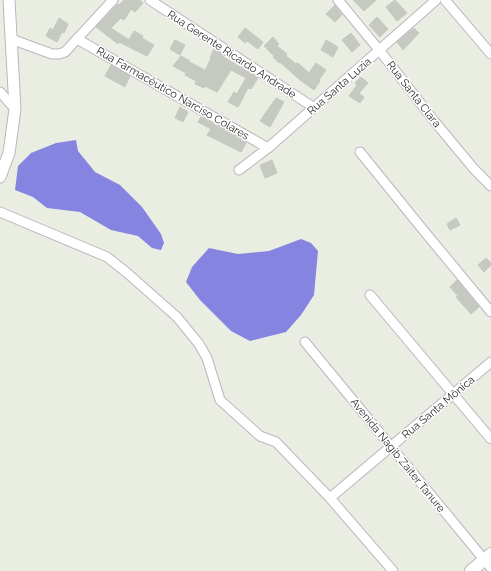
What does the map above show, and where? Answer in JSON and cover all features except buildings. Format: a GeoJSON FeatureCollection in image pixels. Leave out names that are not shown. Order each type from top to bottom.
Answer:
{"type":"FeatureCollection","features":[{"type":"Feature","properties":{"kind":"main road"},"geometry":{"type":"LineString","coordinates":[[471,571],[489,561]]}},
{"type":"Feature","properties":{"kind":"street"},"geometry":{"type":"LineString","coordinates":[[0,177],[9,153],[15,109],[9,0]]}},
{"type":"Feature","properties":{"kind":"street"},"geometry":{"type":"LineString","coordinates":[[11,39],[52,54],[65,52],[113,0]]}},
{"type":"Feature","properties":{"kind":"street","name":"Rua Gerente Ricardo Andrade"},"geometry":{"type":"LineString","coordinates":[[150,0],[313,107]]}},
{"type":"Feature","properties":{"kind":"street","name":"Rua Santa Clara"},"geometry":{"type":"LineString","coordinates":[[338,0],[435,122],[474,169],[491,186]]}},
{"type":"Feature","properties":{"kind":"street","name":"Rua Santa Luzia"},"geometry":{"type":"LineString","coordinates":[[239,170],[268,148],[313,107],[380,51],[436,0]]}},
{"type":"Feature","properties":{"kind":"street"},"geometry":{"type":"LineString","coordinates":[[445,0],[491,54]]}},
{"type":"Feature","properties":{"kind":"street","name":"Rua Farmacêutico Narciso Colares"},"geometry":{"type":"LineString","coordinates":[[77,39],[268,148]]}},
{"type":"Feature","properties":{"kind":"street"},"geometry":{"type":"LineString","coordinates":[[0,92],[15,109]]}},
{"type":"Feature","properties":{"kind":"street"},"geometry":{"type":"LineString","coordinates":[[360,152],[491,312]]}},
{"type":"Feature","properties":{"kind":"street"},"geometry":{"type":"LineString","coordinates":[[0,212],[106,257],[126,272],[177,317],[199,344],[207,358],[220,400],[260,436],[276,442],[330,498],[393,571]]}},
{"type":"Feature","properties":{"kind":"street"},"geometry":{"type":"LineString","coordinates":[[370,295],[491,439]]}},
{"type":"Feature","properties":{"kind":"street","name":"Avenida Nagib Zaiter Tanure"},"geometry":{"type":"LineString","coordinates":[[305,342],[489,561]]}},
{"type":"Feature","properties":{"kind":"street","name":"Rua Santa Mônica"},"geometry":{"type":"LineString","coordinates":[[330,498],[491,362]]}},
{"type":"Feature","properties":{"kind":"shaded area"},"geometry":{"type":"Polygon","coordinates":[[[76,140],[78,151],[95,172],[120,185],[142,207],[161,234],[164,243],[161,250],[152,248],[138,236],[111,230],[80,212],[47,208],[33,197],[15,190],[18,166],[31,153],[56,143],[76,140]]]}},
{"type":"Feature","properties":{"kind":"shaded area"},"geometry":{"type":"Polygon","coordinates":[[[301,239],[311,243],[318,251],[314,295],[301,315],[286,332],[250,341],[231,331],[200,300],[186,282],[192,267],[209,248],[238,254],[269,251],[301,239]]]}}]}
